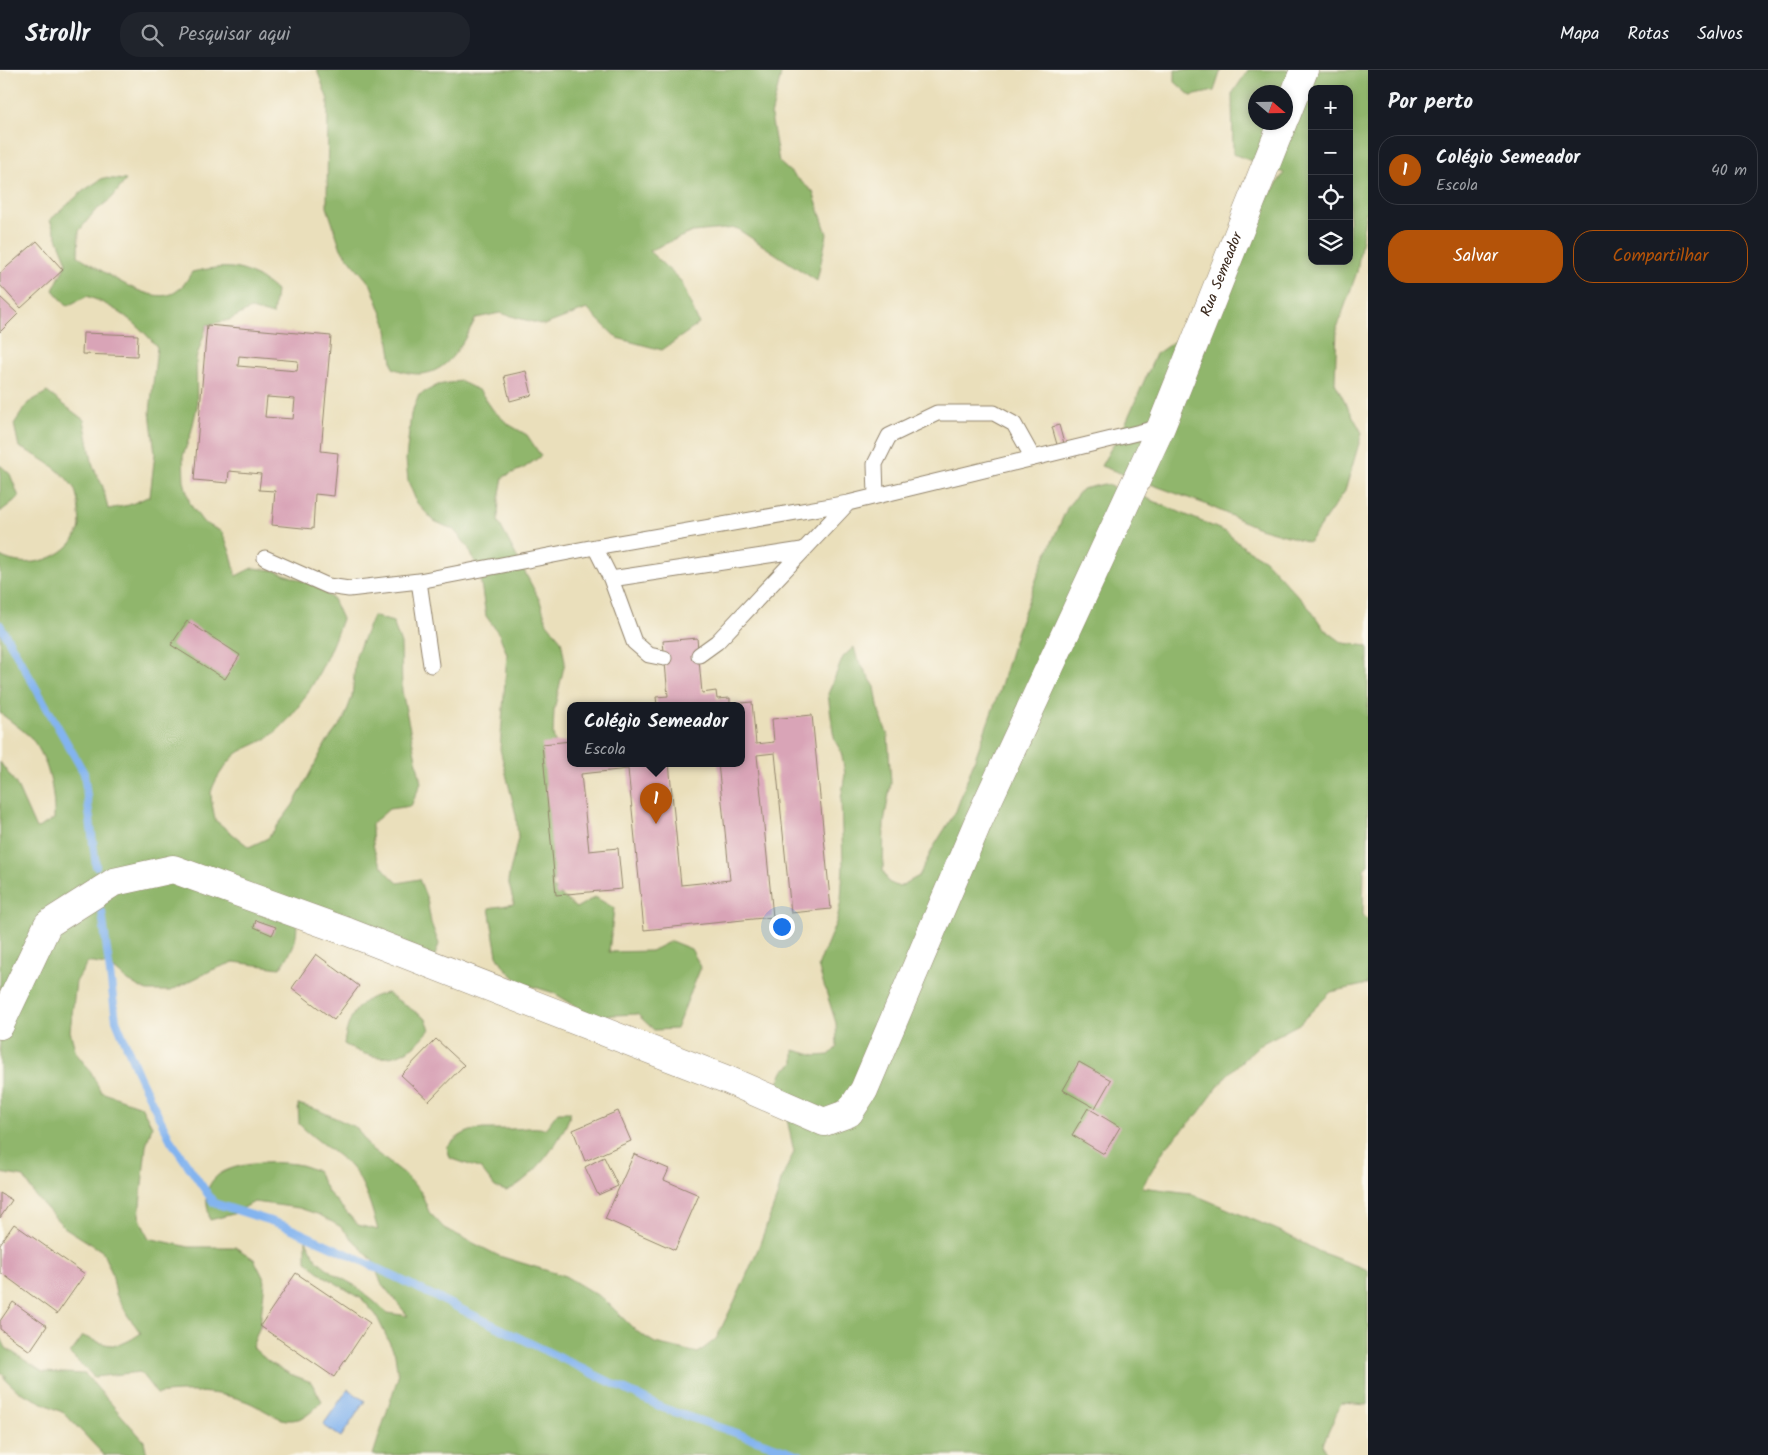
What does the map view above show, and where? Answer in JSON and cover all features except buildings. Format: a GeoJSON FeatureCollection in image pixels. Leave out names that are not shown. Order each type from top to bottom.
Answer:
{"type":"FeatureCollection","features":[{"type":"Feature","properties":{"kind":"street"},"geometry":{"type":"LineString","coordinates":[[1293,98],[1304,70]]}},
{"type":"Feature","properties":{"kind":"street","name":"Rua Semeador"},"geometry":{"type":"LineString","coordinates":[[0,1025],[48,924],[114,882],[173,870],[385,946],[728,1080],[824,1122],[849,1113],[864,1090],[978,822],[1161,427],[1280,130]]}},
{"type":"Feature","properties":{"kind":"lane"},"geometry":{"type":"LineString","coordinates":[[876,496],[875,464],[889,436],[937,413],[994,413],[1014,424],[1032,458]]}},
{"type":"Feature","properties":{"kind":"lane"},"geometry":{"type":"LineString","coordinates":[[265,558],[328,586],[348,589],[419,581],[595,547],[848,503],[1161,427]]}},
{"type":"Feature","properties":{"kind":"lane"},"geometry":{"type":"LineString","coordinates":[[699,655],[717,642],[848,503]]}},
{"type":"Feature","properties":{"kind":"lane"},"geometry":{"type":"LineString","coordinates":[[595,547],[611,579],[634,642],[649,655],[664,658]]}},
{"type":"Feature","properties":{"kind":"lane"},"geometry":{"type":"LineString","coordinates":[[611,579],[802,550]]}},
{"type":"Feature","properties":{"kind":"lane"},"geometry":{"type":"LineString","coordinates":[[419,581],[431,665]]}},
{"type":"Feature","properties":{"kind":"green space"},"geometry":{"type":"Polygon","coordinates":[[[317,70],[782,70],[771,116],[779,162],[813,192],[827,234],[817,281],[736,228],[692,232],[649,251],[681,281],[699,324],[662,350],[617,338],[587,309],[544,325],[500,313],[476,318],[454,355],[435,370],[423,374],[409,373],[393,368],[386,324],[371,285],[341,249],[327,207],[328,100],[317,70]]]}},
{"type":"Feature","properties":{"kind":"green space"},"geometry":{"type":"Polygon","coordinates":[[[1175,70],[1221,70],[1214,91],[1191,96],[1175,82],[1175,70]]]}},
{"type":"Feature","properties":{"kind":"green space"},"geometry":{"type":"Polygon","coordinates":[[[1248,70],[1368,70],[1368,211],[1366,212],[1357,272],[1337,328],[1335,383],[1362,433],[1345,491],[1309,542],[1256,527],[1205,504],[1101,466],[1127,420],[1156,354],[1204,321],[1255,217],[1284,173],[1233,154],[1232,94],[1248,70]]]}},
{"type":"Feature","properties":{"kind":"green space"},"geometry":{"type":"Polygon","coordinates":[[[103,178],[126,180],[112,198],[94,212],[79,231],[78,256],[113,278],[142,292],[155,295],[168,295],[178,290],[192,272],[216,268],[247,271],[266,282],[276,291],[273,315],[251,309],[229,320],[207,325],[196,359],[197,407],[183,456],[184,481],[190,504],[203,522],[222,532],[231,554],[236,576],[252,568],[273,570],[314,585],[333,599],[342,619],[317,677],[291,716],[271,736],[237,754],[218,776],[211,794],[215,820],[249,847],[268,838],[293,805],[326,743],[344,719],[352,697],[356,655],[373,616],[393,622],[401,644],[402,691],[421,783],[411,806],[389,809],[372,824],[373,843],[380,863],[398,883],[419,879],[427,899],[431,923],[439,944],[432,964],[336,917],[318,905],[296,904],[296,938],[286,960],[280,968],[234,962],[212,970],[170,991],[147,991],[128,981],[111,966],[88,962],[76,982],[70,1031],[76,1053],[91,1072],[101,1092],[141,1106],[152,1126],[146,1146],[139,1215],[148,1238],[189,1247],[235,1247],[254,1259],[265,1281],[260,1326],[252,1347],[269,1362],[290,1374],[311,1382],[322,1401],[307,1415],[293,1420],[283,1419],[237,1398],[191,1392],[157,1394],[140,1372],[94,1377],[70,1354],[83,1336],[100,1343],[113,1345],[126,1342],[141,1333],[128,1316],[116,1294],[112,1273],[102,1251],[64,1227],[35,1196],[24,1177],[0,1173],[0,762],[16,784],[36,829],[54,819],[54,808],[49,774],[41,752],[28,735],[0,713],[0,556],[22,562],[46,560],[66,548],[74,540],[80,526],[78,501],[74,488],[54,467],[19,447],[14,424],[28,403],[47,392],[84,420],[93,466],[103,487],[108,509],[129,505],[150,496],[155,453],[150,412],[157,347],[134,323],[108,305],[87,296],[67,306],[53,290],[67,262],[50,220],[83,191],[103,178]]]}},
{"type":"Feature","properties":{"kind":"green space"},"geometry":{"type":"Polygon","coordinates":[[[460,381],[480,391],[493,410],[508,424],[527,435],[541,456],[524,468],[503,477],[498,521],[540,601],[547,623],[561,640],[565,662],[554,710],[553,734],[558,756],[559,866],[552,887],[576,908],[595,897],[614,908],[609,952],[651,951],[671,941],[691,949],[701,967],[676,1029],[654,1030],[637,1014],[592,1016],[554,993],[519,982],[504,967],[497,955],[489,908],[514,904],[508,880],[518,838],[516,815],[500,749],[507,654],[499,634],[486,616],[479,571],[468,547],[454,530],[434,521],[417,503],[408,481],[406,459],[411,414],[419,395],[438,385],[460,381]]]}},
{"type":"Feature","properties":{"kind":"green space"},"geometry":{"type":"Polygon","coordinates":[[[0,465],[10,474],[19,497],[0,512],[0,465]]]}},
{"type":"Feature","properties":{"kind":"green space"},"geometry":{"type":"Polygon","coordinates":[[[1104,484],[1144,497],[1226,532],[1245,548],[1265,560],[1310,609],[1324,629],[1343,643],[1368,646],[1368,865],[1364,869],[1363,917],[1368,919],[1368,984],[1331,992],[1299,1024],[1259,1045],[1226,1076],[1198,1114],[1165,1148],[1142,1187],[1190,1193],[1280,1231],[1320,1252],[1368,1270],[1368,1405],[1341,1403],[1323,1444],[1326,1455],[373,1455],[398,1377],[395,1354],[376,1315],[362,1299],[324,1276],[306,1261],[306,1240],[317,1260],[334,1274],[354,1285],[388,1313],[408,1316],[381,1283],[373,1261],[341,1227],[320,1215],[299,1208],[254,1202],[233,1214],[210,1220],[207,1194],[208,1188],[214,1179],[230,1169],[252,1164],[276,1163],[304,1166],[317,1171],[328,1192],[358,1225],[378,1230],[367,1196],[355,1172],[299,1124],[298,1104],[318,1110],[357,1128],[369,1147],[404,1174],[421,1192],[429,1212],[444,1228],[499,1256],[565,1276],[604,1299],[636,1331],[655,1343],[698,1353],[716,1339],[758,1249],[778,1194],[781,1180],[794,1152],[785,1109],[776,1087],[784,1070],[794,1063],[794,1050],[816,1056],[829,1055],[837,1047],[836,1023],[818,966],[837,920],[841,900],[843,866],[841,799],[845,774],[841,751],[835,741],[828,694],[843,657],[854,647],[857,658],[875,687],[879,711],[888,736],[891,783],[884,822],[883,870],[888,882],[899,887],[919,876],[933,848],[956,811],[999,692],[1017,631],[1042,564],[1068,506],[1082,489],[1104,484]]]}},
{"type":"Feature","properties":{"kind":"green space"},"geometry":{"type":"Polygon","coordinates":[[[387,993],[426,1019],[430,1029],[421,1040],[401,1054],[391,1057],[369,1055],[344,1044],[348,1025],[356,1010],[369,999],[387,993]]]}},
{"type":"Feature","properties":{"kind":"green space"},"geometry":{"type":"Polygon","coordinates":[[[558,1112],[571,1112],[554,1146],[526,1179],[506,1191],[495,1187],[481,1169],[450,1158],[447,1147],[469,1131],[484,1129],[545,1129],[558,1112]]]}},
{"type":"Feature","properties":{"kind":"green space"},"geometry":{"type":"Polygon","coordinates":[[[0,1336],[6,1348],[43,1372],[85,1374],[144,1441],[147,1455],[104,1455],[64,1413],[18,1391],[3,1377],[7,1377],[0,1373],[0,1336]]]}},
{"type":"Feature","properties":{"kind":"water"},"geometry":{"type":"Polygon","coordinates":[[[348,1389],[365,1401],[341,1437],[323,1425],[348,1389]]]}},
{"type":"Feature","properties":{"kind":"waterway"},"geometry":{"type":"LineString","coordinates":[[0,625],[84,773],[96,866]]}},
{"type":"Feature","properties":{"kind":"waterway"},"geometry":{"type":"LineString","coordinates":[[102,912],[116,1020],[139,1076],[171,1141],[214,1203],[283,1225],[352,1256],[663,1408],[800,1455]]}},
{"type":"Feature","properties":{"kind":"place","name":"Colégio Semeador"},"geometry":{"type":"Point","coordinates":[656,824]}}]}
